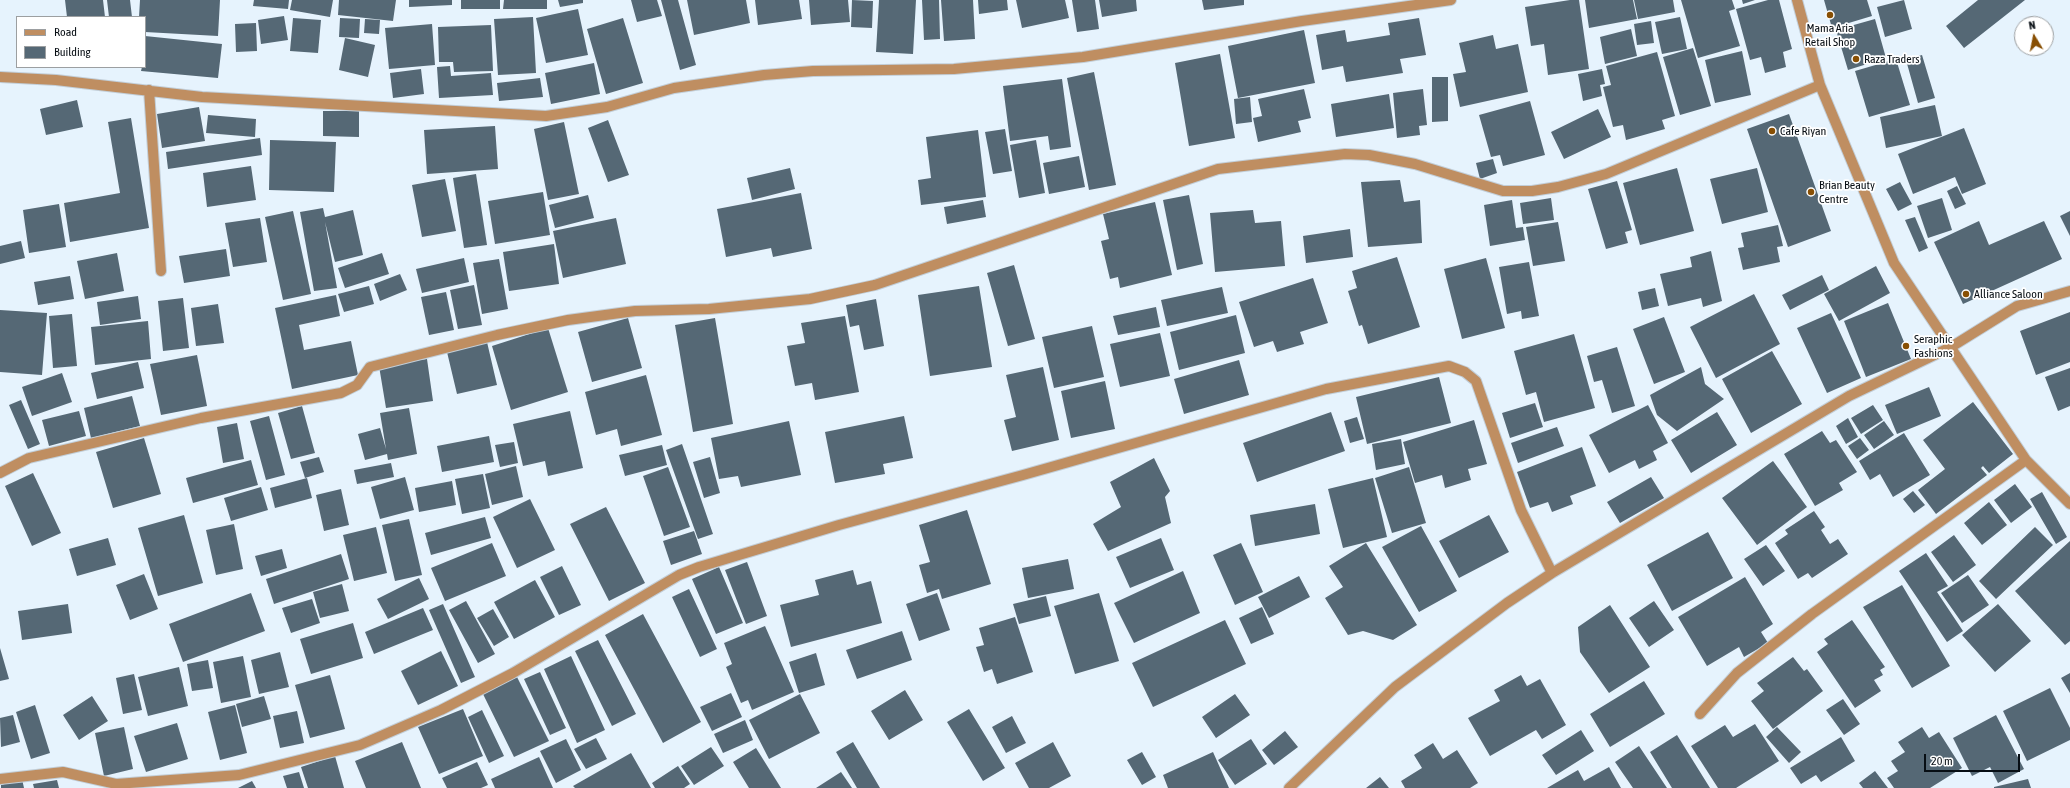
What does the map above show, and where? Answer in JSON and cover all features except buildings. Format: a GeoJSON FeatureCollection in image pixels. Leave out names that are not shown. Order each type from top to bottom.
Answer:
{"type":"FeatureCollection","features":[{"type":"Feature","properties":{"kind":"street"},"geometry":{"type":"LineString","coordinates":[[0,77],[56,80],[202,97],[546,116],[606,107],[674,88],[764,75],[813,71],[954,69],[1083,57],[1294,22],[1451,0]]}},
{"type":"Feature","properties":{"kind":"street"},"geometry":{"type":"LineString","coordinates":[[1797,0],[1820,85],[1894,263],[2026,460],[2070,504]]}},
{"type":"Feature","properties":{"kind":"street"},"geometry":{"type":"LineString","coordinates":[[0,473],[29,458],[201,418],[341,393],[357,385],[370,367],[385,362],[568,320],[635,312],[709,309],[810,299],[875,285],[1218,168],[1344,154],[1370,155],[1415,164],[1503,191],[1532,191],[1558,187],[1606,174],[1820,85]]}},
{"type":"Feature","properties":{"kind":"street"},"geometry":{"type":"LineString","coordinates":[[149,90],[161,271]]}},
{"type":"Feature","properties":{"kind":"street"},"geometry":{"type":"LineString","coordinates":[[1288,788],[1395,687],[1507,603],[1552,573],[1849,396],[1951,347],[2017,306],[2070,291]]}},
{"type":"Feature","properties":{"kind":"street"},"geometry":{"type":"LineString","coordinates":[[0,779],[63,772],[116,784],[240,775],[360,745],[441,710],[513,673],[679,576],[699,567],[839,525],[1023,475],[1318,391],[1449,366],[1465,372],[1476,381],[1521,510],[1552,573]]}},
{"type":"Feature","properties":{"kind":"street"},"geometry":{"type":"LineString","coordinates":[[1700,714],[1737,673],[1806,619],[2026,460]]}},
{"type":"Feature","properties":{"kind":"place","name":"Mama Aria Retail Shop"},"geometry":{"type":"Point","coordinates":[1830,15]}},
{"type":"Feature","properties":{"kind":"place","name":"Raza Traders"},"geometry":{"type":"Point","coordinates":[1856,59]}},
{"type":"Feature","properties":{"kind":"place","name":"Cafe Riyan"},"geometry":{"type":"Point","coordinates":[1772,131]}},
{"type":"Feature","properties":{"kind":"place","name":"Brian Beauty Centre"},"geometry":{"type":"Point","coordinates":[1811,192]}},
{"type":"Feature","properties":{"kind":"place","name":"Alliance Saloon"},"geometry":{"type":"Point","coordinates":[1966,294]}},
{"type":"Feature","properties":{"kind":"place","name":"Seraphic Fashions"},"geometry":{"type":"Point","coordinates":[1906,346]}}]}
